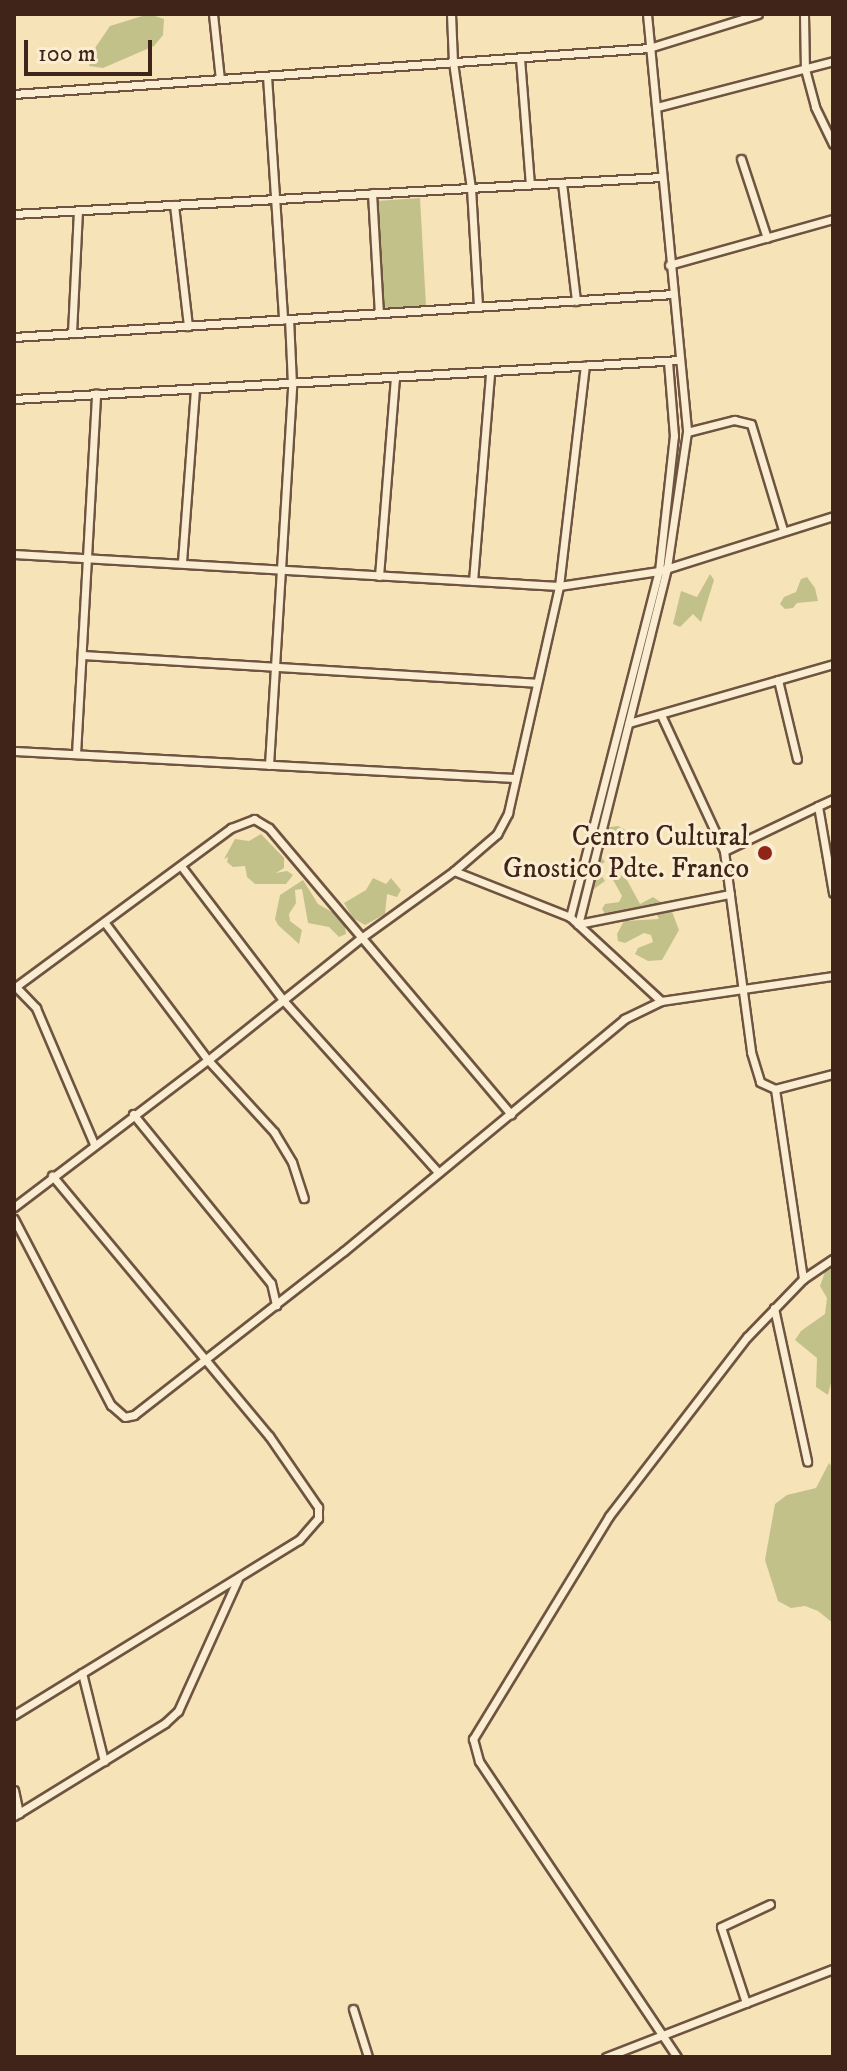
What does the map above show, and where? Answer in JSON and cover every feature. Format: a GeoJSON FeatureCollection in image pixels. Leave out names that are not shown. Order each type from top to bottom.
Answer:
{"type":"FeatureCollection","features":[{"type":"Feature","properties":{"kind":"street"},"geometry":{"type":"LineString","coordinates":[[213,14],[220,79]]}},
{"type":"Feature","properties":{"kind":"street"},"geometry":{"type":"LineString","coordinates":[[451,14],[453,62],[471,188],[478,307]]}},
{"type":"Feature","properties":{"kind":"street"},"geometry":{"type":"LineString","coordinates":[[578,924],[629,723],[663,570],[687,432],[647,14]]}},
{"type":"Feature","properties":{"kind":"street"},"geometry":{"type":"LineString","coordinates":[[14,94],[649,48],[758,14]]}},
{"type":"Feature","properties":{"kind":"street"},"geometry":{"type":"LineString","coordinates":[[804,14],[805,69],[815,107],[833,144]]}},
{"type":"Feature","properties":{"kind":"street"},"geometry":{"type":"LineString","coordinates":[[520,58],[530,184]]}},
{"type":"Feature","properties":{"kind":"street"},"geometry":{"type":"LineString","coordinates":[[657,107],[833,61]]}},
{"type":"Feature","properties":{"kind":"street"},"geometry":{"type":"LineString","coordinates":[[267,76],[274,199],[292,384],[269,765]]}},
{"type":"Feature","properties":{"kind":"street"},"geometry":{"type":"LineString","coordinates":[[741,159],[767,238]]}},
{"type":"Feature","properties":{"kind":"street"},"geometry":{"type":"LineString","coordinates":[[14,214],[662,177]]}},
{"type":"Feature","properties":{"kind":"street"},"geometry":{"type":"LineString","coordinates":[[562,183],[576,301]]}},
{"type":"Feature","properties":{"kind":"street"},"geometry":{"type":"LineString","coordinates":[[372,193],[379,313]]}},
{"type":"Feature","properties":{"kind":"street"},"geometry":{"type":"LineString","coordinates":[[174,205],[188,326]]}},
{"type":"Feature","properties":{"kind":"street"},"geometry":{"type":"LineString","coordinates":[[72,333],[78,210]]}},
{"type":"Feature","properties":{"kind":"street"},"geometry":{"type":"LineString","coordinates":[[669,265],[833,219]]}},
{"type":"Feature","properties":{"kind":"street"},"geometry":{"type":"LineString","coordinates":[[14,337],[673,294]]}},
{"type":"Feature","properties":{"kind":"street"},"geometry":{"type":"LineString","coordinates":[[14,399],[680,360]]}},
{"type":"Feature","properties":{"kind":"street"},"geometry":{"type":"LineString","coordinates":[[570,917],[663,570],[673,446],[668,361]]}},
{"type":"Feature","properties":{"kind":"street"},"geometry":{"type":"LineString","coordinates":[[14,1207],[208,1060],[361,938],[454,871],[497,834],[508,813],[559,586],[585,366]]}},
{"type":"Feature","properties":{"kind":"street"},"geometry":{"type":"LineString","coordinates":[[473,581],[490,373]]}},
{"type":"Feature","properties":{"kind":"street"},"geometry":{"type":"LineString","coordinates":[[379,576],[395,378]]}},
{"type":"Feature","properties":{"kind":"street"},"geometry":{"type":"LineString","coordinates":[[182,562],[195,389]]}},
{"type":"Feature","properties":{"kind":"street"},"geometry":{"type":"LineString","coordinates":[[76,754],[96,394]]}},
{"type":"Feature","properties":{"kind":"street"},"geometry":{"type":"LineString","coordinates":[[687,432],[734,420],[751,424],[783,530]]}},
{"type":"Feature","properties":{"kind":"street"},"geometry":{"type":"LineString","coordinates":[[14,554],[559,586],[663,570],[833,516]]}},
{"type":"Feature","properties":{"kind":"street"},"geometry":{"type":"LineString","coordinates":[[822,519],[833,525]]}},
{"type":"Feature","properties":{"kind":"street"},"geometry":{"type":"LineString","coordinates":[[82,655],[536,683]]}},
{"type":"Feature","properties":{"kind":"street"},"geometry":{"type":"LineString","coordinates":[[629,723],[833,664]]}},
{"type":"Feature","properties":{"kind":"street"},"geometry":{"type":"LineString","coordinates":[[778,680],[797,759]]}},
{"type":"Feature","properties":{"kind":"street"},"geometry":{"type":"LineString","coordinates":[[661,715],[724,851],[751,1052],[760,1082],[775,1089],[833,1074]]}},
{"type":"Feature","properties":{"kind":"street"},"geometry":{"type":"LineString","coordinates":[[14,751],[515,778]]}},
{"type":"Feature","properties":{"kind":"street"},"geometry":{"type":"LineString","coordinates":[[724,851],[833,799]]}},
{"type":"Feature","properties":{"kind":"street"},"geometry":{"type":"LineString","coordinates":[[818,806],[833,893]]}},
{"type":"Feature","properties":{"kind":"street"},"geometry":{"type":"LineString","coordinates":[[94,1144],[36,1008],[15,988],[231,828],[254,819],[269,828],[511,1114]]}},
{"type":"Feature","properties":{"kind":"street"},"geometry":{"type":"LineString","coordinates":[[181,866],[283,1000],[438,1172]]}},
{"type":"Feature","properties":{"kind":"street"},"geometry":{"type":"LineString","coordinates":[[454,871],[570,917],[661,1001]]}},
{"type":"Feature","properties":{"kind":"street"},"geometry":{"type":"LineString","coordinates":[[578,924],[730,894]]}},
{"type":"Feature","properties":{"kind":"street"},"geometry":{"type":"LineString","coordinates":[[105,923],[208,1060],[274,1132],[292,1162],[304,1198]]}},
{"type":"Feature","properties":{"kind":"street"},"geometry":{"type":"LineString","coordinates":[[14,1219],[118,1413],[134,1415],[276,1305],[624,1019],[661,1001],[833,976]]}},
{"type":"Feature","properties":{"kind":"street"},"geometry":{"type":"LineString","coordinates":[[775,1089],[803,1279]]}},
{"type":"Feature","properties":{"kind":"street"},"geometry":{"type":"LineString","coordinates":[[133,1114],[271,1283],[276,1305]]}},
{"type":"Feature","properties":{"kind":"street"},"geometry":{"type":"LineString","coordinates":[[14,1715],[309,1532],[318,1518],[318,1507],[208,1358],[52,1176]]}},
{"type":"Feature","properties":{"kind":"street"},"geometry":{"type":"LineString","coordinates":[[677,2057],[479,1761],[473,1739],[609,1516],[747,1337],[803,1279],[833,1259]]}},
{"type":"Feature","properties":{"kind":"street"},"geometry":{"type":"LineString","coordinates":[[774,1308],[807,1461]]}},
{"type":"Feature","properties":{"kind":"street"},"geometry":{"type":"LineString","coordinates":[[14,1790],[17,1814],[165,1723],[178,1711],[239,1577]]}},
{"type":"Feature","properties":{"kind":"street"},"geometry":{"type":"LineString","coordinates":[[82,1673],[104,1761]]}},
{"type":"Feature","properties":{"kind":"street"},"geometry":{"type":"LineString","coordinates":[[746,2003],[721,1927],[723,1922],[770,1904]]}},
{"type":"Feature","properties":{"kind":"street"},"geometry":{"type":"LineString","coordinates":[[606,2057],[833,1969]]}},
{"type":"Feature","properties":{"kind":"street"},"geometry":{"type":"LineString","coordinates":[[353,2009],[368,2057]]}},
{"type":"Feature","properties":{"kind":"shaded area"},"geometry":{"type":"Polygon","coordinates":[[[149,14],[164,19],[163,35],[154,46],[103,68],[89,66],[93,51],[110,26],[149,14]]]}},
{"type":"Feature","properties":{"kind":"shaded area"},"geometry":{"type":"Polygon","coordinates":[[[420,198],[426,306],[383,308],[376,201],[420,198]]]}},
{"type":"Feature","properties":{"kind":"shaded area"},"geometry":{"type":"Polygon","coordinates":[[[710,574],[714,580],[701,622],[693,614],[680,627],[673,624],[681,591],[697,597],[710,574]]]}},
{"type":"Feature","properties":{"kind":"shaded area"},"geometry":{"type":"Polygon","coordinates":[[[807,577],[815,588],[818,601],[797,603],[793,608],[785,609],[780,604],[784,597],[796,592],[801,579],[807,577]]]}},
{"type":"Feature","properties":{"kind":"shaded area"},"geometry":{"type":"Polygon","coordinates":[[[618,826],[631,833],[635,847],[611,841],[601,842],[601,857],[605,862],[596,867],[605,881],[594,889],[587,880],[603,828],[618,826]]]}},
{"type":"Feature","properties":{"kind":"shaded area"},"geometry":{"type":"Polygon","coordinates":[[[261,834],[284,858],[284,868],[276,873],[287,871],[293,875],[286,884],[255,884],[247,877],[245,866],[233,867],[227,862],[228,857],[224,859],[235,839],[249,841],[261,834]]]}},
{"type":"Feature","properties":{"kind":"shaded area"},"geometry":{"type":"Polygon","coordinates":[[[615,871],[627,880],[640,904],[653,897],[671,909],[679,930],[662,960],[648,961],[635,954],[638,948],[653,942],[651,935],[644,933],[625,943],[618,941],[617,934],[624,921],[659,919],[656,913],[642,910],[606,915],[602,909],[605,904],[619,902],[622,896],[612,878],[615,871]]]}},
{"type":"Feature","properties":{"kind":"shaded area"},"geometry":{"type":"Polygon","coordinates":[[[373,878],[386,884],[391,878],[401,890],[397,897],[387,894],[385,914],[365,925],[353,918],[344,903],[366,890],[373,878]]]}},
{"type":"Feature","properties":{"kind":"shaded area"},"geometry":{"type":"Polygon","coordinates":[[[303,880],[318,904],[344,919],[346,934],[339,937],[329,927],[308,923],[302,889],[295,890],[296,903],[289,914],[290,921],[302,930],[299,944],[278,925],[275,919],[280,895],[303,880]]]}},
{"type":"Feature","properties":{"kind":"shaded area"},"geometry":{"type":"Polygon","coordinates":[[[833,1268],[833,1375],[828,1395],[816,1387],[817,1358],[795,1340],[801,1331],[825,1314],[827,1298],[820,1286],[825,1272],[833,1268]]]}},
{"type":"Feature","properties":{"kind":"shaded area"},"geometry":{"type":"Polygon","coordinates":[[[829,1463],[833,1468],[833,1623],[818,1611],[805,1606],[791,1608],[778,1601],[765,1560],[775,1504],[787,1495],[816,1488],[829,1463]]]}},
{"type":"Feature","properties":{"kind":"place","name":"Centro Cultural Gnostico Pdte. Franco"},"geometry":{"type":"Point","coordinates":[765,853]}}]}
